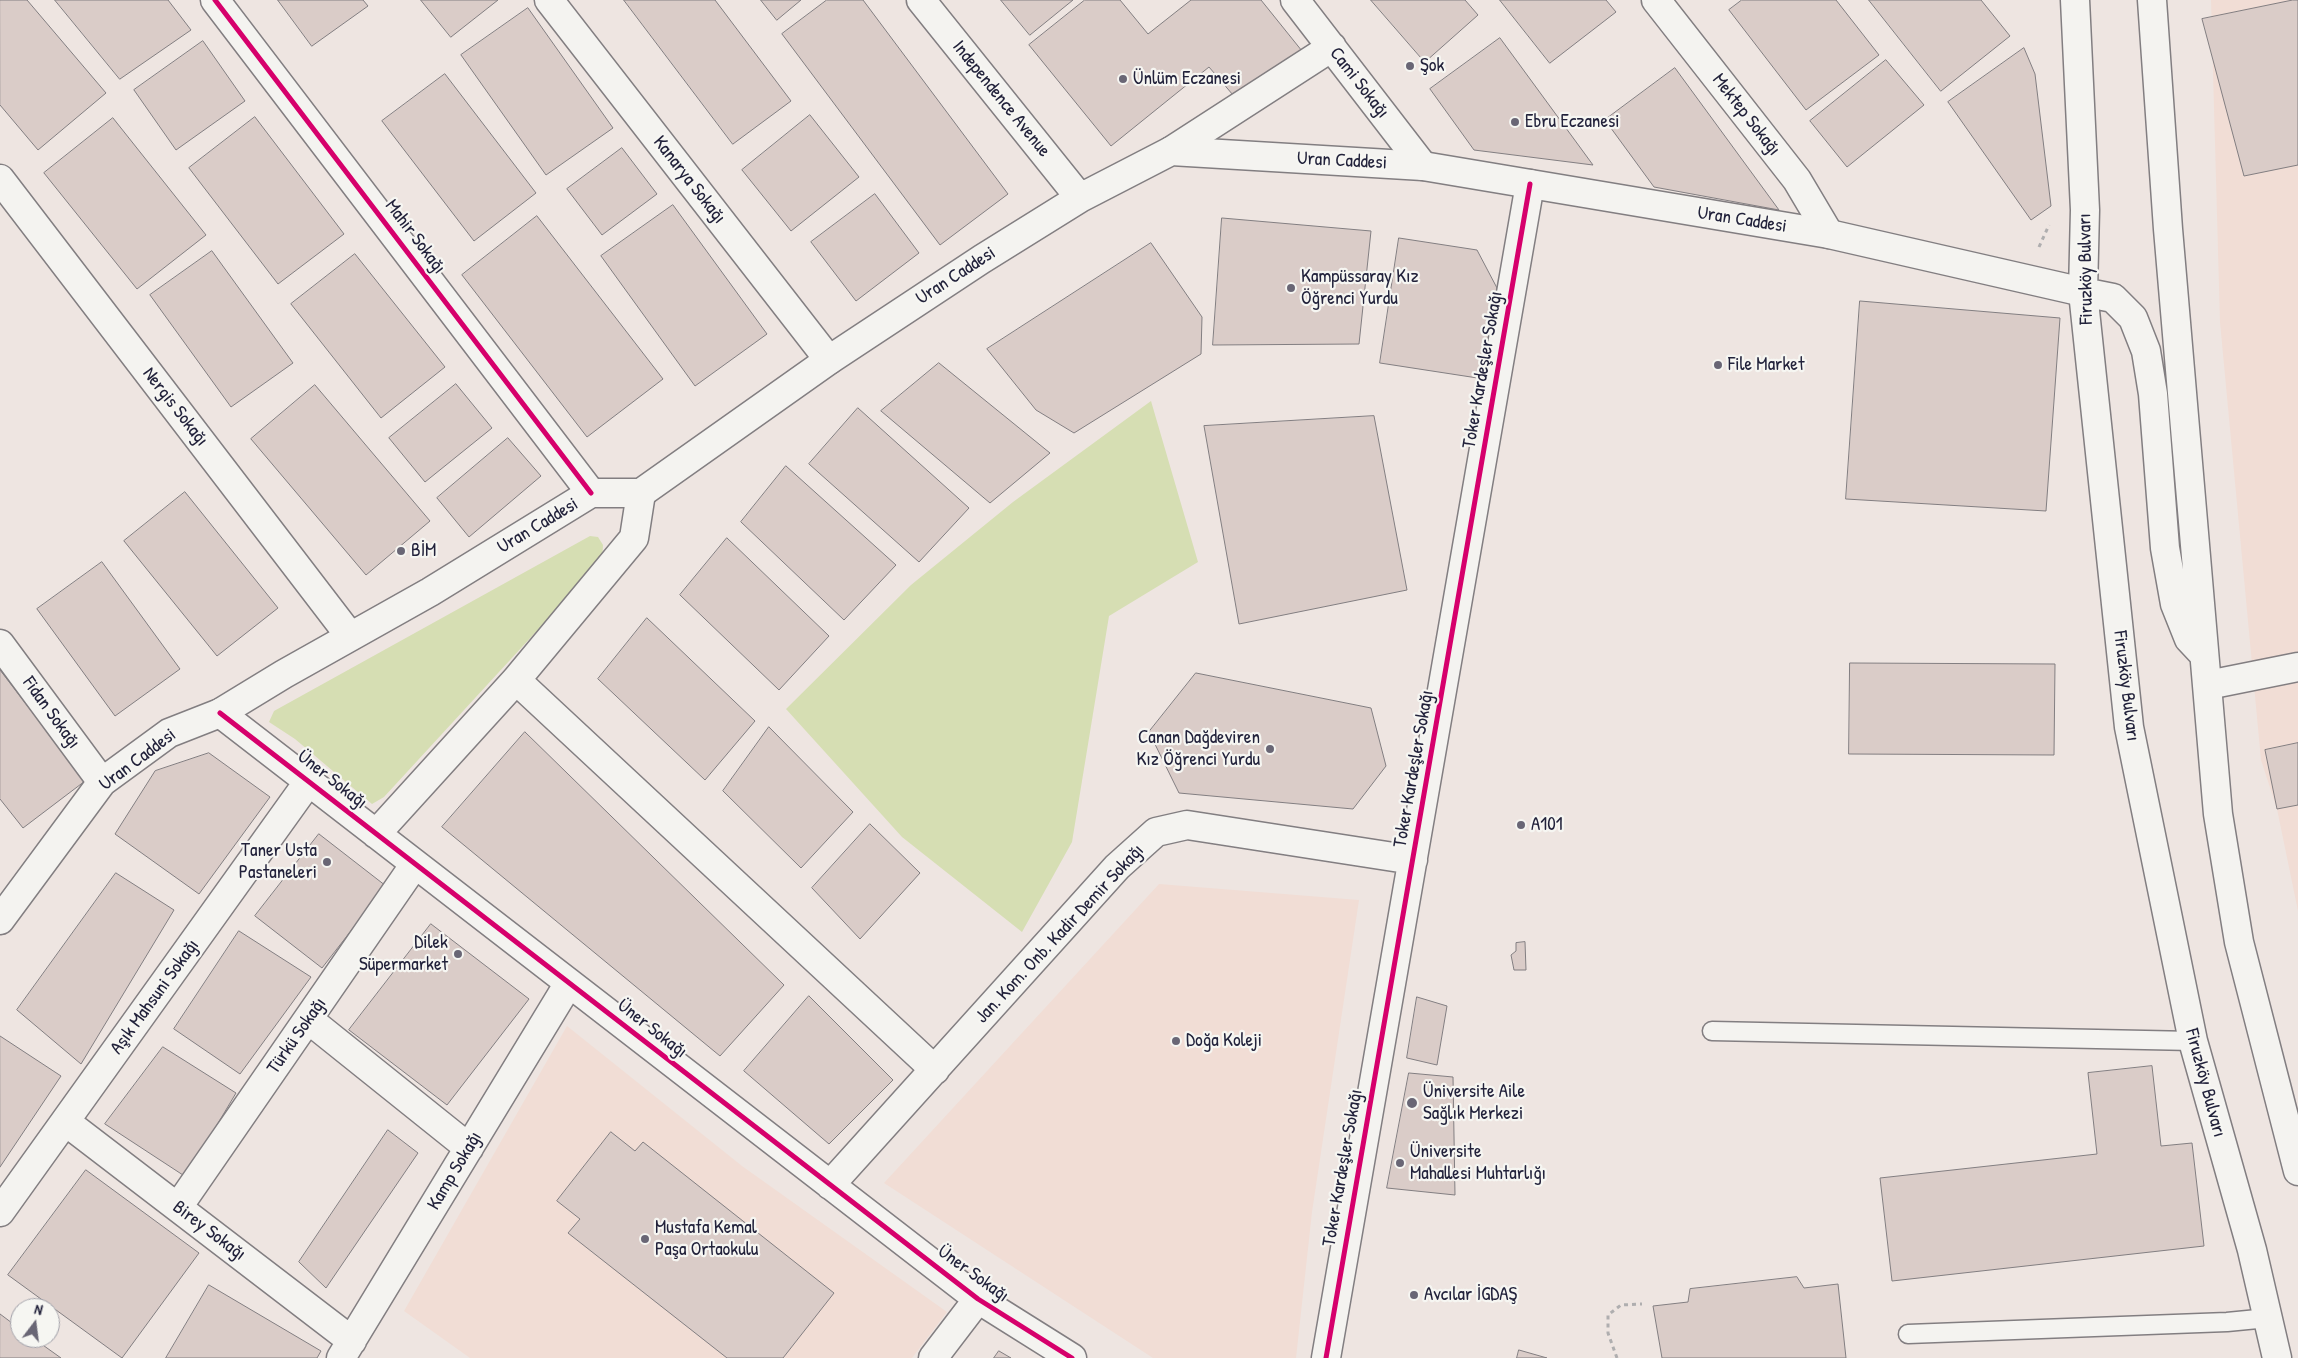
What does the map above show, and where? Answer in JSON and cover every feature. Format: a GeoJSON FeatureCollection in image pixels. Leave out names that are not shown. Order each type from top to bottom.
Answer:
{"type":"FeatureCollection","features":[{"type":"Feature","properties":{"kind":"street","name":"Mahir Sokağı"},"geometry":{"type":"LineString","coordinates":[[215,0],[591,493]]}},
{"type":"Feature","properties":{"kind":"street","name":"Kanarya Sokağı"},"geometry":{"type":"LineString","coordinates":[[549,0],[829,360]]}},
{"type":"Feature","properties":{"kind":"street","name":"Independence Avenue"},"geometry":{"type":"LineString","coordinates":[[921,0],[1080,198]]}},
{"type":"Feature","properties":{"kind":"street","name":"Cami Sokağı"},"geometry":{"type":"LineString","coordinates":[[1296,0],[1423,166]]}},
{"type":"Feature","properties":{"kind":"street","name":"Mektep Sokağı"},"geometry":{"type":"LineString","coordinates":[[1656,0],[1798,180],[1829,234]]}},
{"type":"Feature","properties":{"kind":"street","name":"Firuzköy Bulvarı"},"geometry":{"type":"LineString","coordinates":[[2074,0],[2085,210],[2083,292],[2129,726],[2193,1041],[2252,1250],[2277,1358]]}},
{"type":"Feature","properties":{"kind":"street"},"geometry":{"type":"LineString","coordinates":[[2152,0],[2169,239],[2218,814],[2239,942],[2298,1171]]}},
{"type":"Feature","properties":{"kind":"street"},"geometry":{"type":"LineString","coordinates":[[1171,151],[1332,47]]}},
{"type":"Feature","properties":{"kind":"street","name":"Uran Caddesi"},"geometry":{"type":"LineString","coordinates":[[0,920],[102,782],[169,733],[220,713],[350,636],[430,592],[591,493],[640,493],[829,360],[1080,198],[1171,151],[1423,166],[1829,234],[2113,298],[2134,318],[2146,351],[2153,394],[2165,548],[2175,604],[2189,639],[2205,656]]}},
{"type":"Feature","properties":{"kind":"street","name":"Nergis Sokağı"},"geometry":{"type":"LineString","coordinates":[[0,179],[350,636]]}},
{"type":"Feature","properties":{"kind":"street","name":"Toker Kardeşler Sokağı"},"geometry":{"type":"LineString","coordinates":[[1326,1358],[1530,184]]}},
{"type":"Feature","properties":{"kind":"street"},"geometry":{"type":"LineString","coordinates":[[376,834],[516,680],[634,538],[640,493]]}},
{"type":"Feature","properties":{"kind":"street","name":"Fidan Sokağı"},"geometry":{"type":"LineString","coordinates":[[0,644],[102,782]]}},
{"type":"Feature","properties":{"kind":"street"},"geometry":{"type":"LineString","coordinates":[[2208,685],[2298,667]]}},
{"type":"Feature","properties":{"kind":"street"},"geometry":{"type":"LineString","coordinates":[[516,680],[935,1070]]}},
{"type":"Feature","properties":{"kind":"street","name":"Üner Sokağı"},"geometry":{"type":"LineString","coordinates":[[220,713],[978,1300],[1072,1358]]}},
{"type":"Feature","properties":{"kind":"street","name":"Aşık Mahsuni Sokağı"},"geometry":{"type":"LineString","coordinates":[[0,1212],[309,782]]}},
{"type":"Feature","properties":{"kind":"street","name":"Jan. Kom. Onb. Kadir Demir Sokağı"},"geometry":{"type":"LineString","coordinates":[[830,1185],[1117,867],[1156,832],[1186,825],[1413,860]]}},
{"type":"Feature","properties":{"kind":"street","name":"Türkü Sokağı"},"geometry":{"type":"LineString","coordinates":[[178,1207],[415,864]]}},
{"type":"Feature","properties":{"kind":"street","name":"Kamp Sokağı"},"geometry":{"type":"LineString","coordinates":[[346,1349],[569,984]]}},
{"type":"Feature","properties":{"kind":"street"},"geometry":{"type":"LineString","coordinates":[[308,1019],[469,1148]]}},
{"type":"Feature","properties":{"kind":"street","name":"Birey Sokağı"},"geometry":{"type":"LineString","coordinates":[[66,1122],[178,1207],[346,1349]]}},
{"type":"Feature","properties":{"kind":"street"},"geometry":{"type":"LineString","coordinates":[[933,1358],[978,1300]]}},
{"type":"Feature","properties":{"kind":"lane"},"geometry":{"type":"LineString","coordinates":[[1712,1031],[2193,1041]]}},
{"type":"Feature","properties":{"kind":"lane"},"geometry":{"type":"LineString","coordinates":[[1908,1334],[2227,1322],[2268,1318]]}},
{"type":"Feature","properties":{"kind":"path"},"geometry":{"type":"LineString","coordinates":[[2039,247],[2050,222]]}},
{"type":"Feature","properties":{"kind":"path"},"geometry":{"type":"LineString","coordinates":[[1617,1358],[1608,1332],[1608,1315],[1621,1305],[1642,1304]]}},
{"type":"Feature","properties":{"kind":"shaded area"},"geometry":{"type":"Polygon","coordinates":[[[2211,0],[2298,0],[2298,911],[2277,809],[2261,760],[2220,322],[2211,0]]]}},
{"type":"Feature","properties":{"kind":"shaded area","name":"Doğa Koleji"},"geometry":{"type":"Polygon","coordinates":[[[1159,884],[1359,900],[1312,1212],[1296,1358],[1153,1358],[884,1183],[1159,884]]]}},
{"type":"Feature","properties":{"kind":"shaded area","name":"Mustafa Kemal Paşa Ortaokulu"},"geometry":{"type":"Polygon","coordinates":[[[567,1026],[742,1166],[947,1312],[912,1358],[470,1358],[404,1311],[567,1026]]]}},
{"type":"Feature","properties":{"kind":"green space"},"geometry":{"type":"Polygon","coordinates":[[[1151,401],[1198,562],[1109,616],[1072,842],[1022,932],[902,837],[786,709],[911,585],[1013,502],[1151,401]]]}},
{"type":"Feature","properties":{"kind":"green space"},"geometry":{"type":"Polygon","coordinates":[[[590,536],[598,537],[603,545],[602,560],[384,797],[372,804],[295,739],[269,722],[274,711],[590,536]]]}},
{"type":"Feature","properties":{"kind":"building"},"geometry":{"type":"Polygon","coordinates":[[[0,0],[27,0],[106,93],[38,150],[0,105],[0,0]]]}},
{"type":"Feature","properties":{"kind":"building"},"geometry":{"type":"Polygon","coordinates":[[[55,0],[168,0],[191,30],[120,79],[55,0]]]}},
{"type":"Feature","properties":{"kind":"building"},"geometry":{"type":"Polygon","coordinates":[[[278,0],[363,0],[368,6],[312,46],[278,0]]]}},
{"type":"Feature","properties":{"kind":"building"},"geometry":{"type":"Polygon","coordinates":[[[421,0],[498,0],[451,37],[421,0]]]}},
{"type":"Feature","properties":{"kind":"building"},"geometry":{"type":"Polygon","coordinates":[[[624,0],[715,0],[791,101],[733,144],[624,0]]]}},
{"type":"Feature","properties":{"kind":"building"},"geometry":{"type":"Polygon","coordinates":[[[761,0],[801,0],[777,20],[761,0]]]}},
{"type":"Feature","properties":{"kind":"building"},"geometry":{"type":"Polygon","coordinates":[[[827,0],[863,0],[1008,194],[940,245],[782,34],[827,0]]]}},
{"type":"Feature","properties":{"kind":"building"},"geometry":{"type":"Polygon","coordinates":[[[1001,0],[1073,0],[1030,35],[1001,0]]]}},
{"type":"Feature","properties":{"kind":"building"},"geometry":{"type":"Polygon","coordinates":[[[1085,0],[1120,0],[1148,34],[1191,0],[1261,0],[1302,51],[1239,102],[1209,67],[1111,146],[1029,45],[1085,0]]]}},
{"type":"Feature","properties":{"kind":"building"},"geometry":{"type":"Polygon","coordinates":[[[1371,0],[1465,0],[1478,15],[1425,62],[1371,0]]]}},
{"type":"Feature","properties":{"kind":"building"},"geometry":{"type":"Polygon","coordinates":[[[1500,0],[1606,0],[1616,12],[1550,63],[1500,0]]]}},
{"type":"Feature","properties":{"kind":"building"},"geometry":{"type":"Polygon","coordinates":[[[1742,0],[1836,0],[1879,55],[1806,110],[1729,10],[1742,0]]]}},
{"type":"Feature","properties":{"kind":"building"},"geometry":{"type":"Polygon","coordinates":[[[1869,0],[1981,0],[2010,36],[1941,91],[1869,0]]]}},
{"type":"Feature","properties":{"kind":"building"},"geometry":{"type":"Polygon","coordinates":[[[2298,0],[2298,165],[2244,176],[2202,19],[2298,0]]]}},
{"type":"Feature","properties":{"kind":"building"},"geometry":{"type":"Polygon","coordinates":[[[528,8],[613,128],[546,175],[461,55],[528,8]]]}},
{"type":"Feature","properties":{"kind":"building"},"geometry":{"type":"Polygon","coordinates":[[[1500,38],[1593,165],[1474,150],[1430,89],[1500,38]]]}},
{"type":"Feature","properties":{"kind":"building"},"geometry":{"type":"Polygon","coordinates":[[[203,41],[245,101],[176,150],[134,90],[203,41]]]}},
{"type":"Feature","properties":{"kind":"building"},"geometry":{"type":"Polygon","coordinates":[[[2024,48],[2035,74],[2051,206],[2031,220],[1948,102],[2024,48]]]}},
{"type":"Feature","properties":{"kind":"building"},"geometry":{"type":"Polygon","coordinates":[[[1886,60],[1924,105],[1847,167],[1810,121],[1886,60]]]}},
{"type":"Feature","properties":{"kind":"building"},"geometry":{"type":"Polygon","coordinates":[[[1675,68],[1779,210],[1654,187],[1605,120],[1675,68]]]}},
{"type":"Feature","properties":{"kind":"building"},"geometry":{"type":"Polygon","coordinates":[[[445,74],[536,193],[474,241],[382,121],[445,74]]]}},
{"type":"Feature","properties":{"kind":"building"},"geometry":{"type":"Polygon","coordinates":[[[810,115],[859,177],[791,231],[742,170],[810,115]]]}},
{"type":"Feature","properties":{"kind":"building"},"geometry":{"type":"Polygon","coordinates":[[[255,117],[344,234],[278,284],[189,168],[255,117]]]}},
{"type":"Feature","properties":{"kind":"building"},"geometry":{"type":"Polygon","coordinates":[[[113,118],[206,235],[137,289],[44,173],[113,118]]]}},
{"type":"Feature","properties":{"kind":"building"},"geometry":{"type":"Polygon","coordinates":[[[622,148],[657,194],[602,235],[567,189],[622,148]]]}},
{"type":"Feature","properties":{"kind":"building"},"geometry":{"type":"Polygon","coordinates":[[[875,194],[919,253],[856,301],[811,242],[875,194]]]}},
{"type":"Feature","properties":{"kind":"building"},"geometry":{"type":"Polygon","coordinates":[[[673,205],[767,334],[695,386],[601,256],[673,205]]]}},
{"type":"Feature","properties":{"kind":"building"},"geometry":{"type":"Polygon","coordinates":[[[537,216],[663,379],[587,437],[462,275],[537,216]]]}},
{"type":"Feature","properties":{"kind":"building","name":"Kampüssaray Kız Öğrenci Yurdu"},"geometry":{"type":"Polygon","coordinates":[[[1222,218],[1371,231],[1359,344],[1213,345],[1222,218]]]}},
{"type":"Feature","properties":{"kind":"building"},"geometry":{"type":"Polygon","coordinates":[[[1399,238],[1477,250],[1497,288],[1484,379],[1380,363],[1399,238]]]}},
{"type":"Feature","properties":{"kind":"building"},"geometry":{"type":"Polygon","coordinates":[[[1151,243],[1202,317],[1201,354],[1074,433],[1036,410],[987,349],[1151,243]]]}},
{"type":"Feature","properties":{"kind":"building"},"geometry":{"type":"Polygon","coordinates":[[[212,251],[293,363],[231,407],[150,295],[212,251]]]}},
{"type":"Feature","properties":{"kind":"building"},"geometry":{"type":"Polygon","coordinates":[[[355,254],[445,367],[381,418],[291,304],[355,254]]]}},
{"type":"Feature","properties":{"kind":"building"},"geometry":{"type":"Polygon","coordinates":[[[1860,301],[2060,318],[2046,511],[1846,499],[1860,301]]]}},
{"type":"Feature","properties":{"kind":"building"},"geometry":{"type":"Polygon","coordinates":[[[939,363],[1050,453],[990,503],[881,411],[939,363]]]}},
{"type":"Feature","properties":{"kind":"building"},"geometry":{"type":"Polygon","coordinates":[[[456,384],[492,428],[425,482],[389,438],[456,384]]]}},
{"type":"Feature","properties":{"kind":"building"},"geometry":{"type":"Polygon","coordinates":[[[315,385],[430,521],[366,575],[251,439],[315,385]]]}},
{"type":"Feature","properties":{"kind":"building"},"geometry":{"type":"Polygon","coordinates":[[[858,408],[969,508],[919,562],[809,464],[858,408]]]}},
{"type":"Feature","properties":{"kind":"building"},"geometry":{"type":"Polygon","coordinates":[[[1374,416],[1407,590],[1239,624],[1204,426],[1374,416]]]}},
{"type":"Feature","properties":{"kind":"building"},"geometry":{"type":"Polygon","coordinates":[[[508,438],[541,476],[469,537],[437,498],[508,438]]]}},
{"type":"Feature","properties":{"kind":"building"},"geometry":{"type":"Polygon","coordinates":[[[786,466],[896,565],[844,620],[741,522],[786,466]]]}},
{"type":"Feature","properties":{"kind":"building"},"geometry":{"type":"Polygon","coordinates":[[[185,492],[278,608],[217,656],[124,541],[185,492]]]}},
{"type":"Feature","properties":{"kind":"building"},"geometry":{"type":"Polygon","coordinates":[[[727,538],[829,636],[779,690],[680,595],[727,538]]]}},
{"type":"Feature","properties":{"kind":"building"},"geometry":{"type":"Polygon","coordinates":[[[102,562],[180,669],[115,716],[37,609],[102,562]]]}},
{"type":"Feature","properties":{"kind":"building"},"geometry":{"type":"Polygon","coordinates":[[[647,618],[755,721],[705,780],[598,679],[647,618]]]}},
{"type":"Feature","properties":{"kind":"building"},"geometry":{"type":"Polygon","coordinates":[[[1850,663],[2055,664],[2054,755],[1849,754],[1850,663]]]}},
{"type":"Feature","properties":{"kind":"building"},"geometry":{"type":"Polygon","coordinates":[[[0,670],[85,781],[23,828],[0,799],[0,670]]]}},
{"type":"Feature","properties":{"kind":"building","name":"Canan Dağdeviren Kız Öğrenci Yurdu"},"geometry":{"type":"Polygon","coordinates":[[[1196,673],[1371,708],[1386,766],[1353,809],[1179,793],[1149,732],[1196,673]]]}},
{"type":"Feature","properties":{"kind":"building"},"geometry":{"type":"Polygon","coordinates":[[[769,727],[853,812],[801,868],[723,791],[769,727]]]}},
{"type":"Feature","properties":{"kind":"building"},"geometry":{"type":"Polygon","coordinates":[[[525,732],[784,985],[720,1056],[442,827],[525,732]]]}},
{"type":"Feature","properties":{"kind":"building"},"geometry":{"type":"Polygon","coordinates":[[[2298,743],[2298,805],[2277,809],[2265,750],[2298,743]]]}},
{"type":"Feature","properties":{"kind":"building"},"geometry":{"type":"Polygon","coordinates":[[[209,753],[270,797],[199,894],[115,834],[155,771],[209,753]]]}},
{"type":"Feature","properties":{"kind":"building"},"geometry":{"type":"Polygon","coordinates":[[[870,824],[920,873],[860,939],[812,888],[870,824]]]}},
{"type":"Feature","properties":{"kind":"building"},"geometry":{"type":"Polygon","coordinates":[[[319,834],[386,886],[322,968],[255,916],[319,834]]]}},
{"type":"Feature","properties":{"kind":"building"},"geometry":{"type":"Polygon","coordinates":[[[116,873],[174,910],[81,1064],[17,1010],[116,873]]]}},
{"type":"Feature","properties":{"kind":"building"},"geometry":{"type":"Polygon","coordinates":[[[431,924],[529,999],[447,1105],[349,1030],[431,924]]]}},
{"type":"Feature","properties":{"kind":"building"},"geometry":{"type":"Polygon","coordinates":[[[239,931],[311,977],[240,1074],[174,1029],[239,931]]]}},
{"type":"Feature","properties":{"kind":"building"},"geometry":{"type":"Polygon","coordinates":[[[1525,942],[1526,970],[1514,970],[1511,955],[1516,951],[1516,943],[1525,942]]]}},
{"type":"Feature","properties":{"kind":"building"},"geometry":{"type":"Polygon","coordinates":[[[809,996],[893,1080],[829,1144],[744,1071],[809,996]]]}},
{"type":"Feature","properties":{"kind":"building"},"geometry":{"type":"Polygon","coordinates":[[[1417,997],[1447,1006],[1437,1065],[1407,1058],[1417,997]]]}},
{"type":"Feature","properties":{"kind":"building"},"geometry":{"type":"Polygon","coordinates":[[[0,1036],[61,1076],[0,1167],[0,1036]]]}},
{"type":"Feature","properties":{"kind":"building"},"geometry":{"type":"Polygon","coordinates":[[[163,1047],[236,1093],[186,1177],[105,1124],[163,1047]]]}},
{"type":"Feature","properties":{"kind":"building"},"geometry":{"type":"Polygon","coordinates":[[[2152,1066],[2161,1146],[2192,1143],[2204,1246],[1892,1281],[1880,1178],[2097,1154],[2088,1073],[2152,1066]]]}},
{"type":"Feature","properties":{"kind":"building"},"geometry":{"type":"Polygon","coordinates":[[[1409,1073],[1453,1077],[1455,1195],[1387,1188],[1409,1073]]]}},
{"type":"Feature","properties":{"kind":"building"},"geometry":{"type":"Polygon","coordinates":[[[388,1130],[418,1153],[326,1288],[299,1262],[388,1130]]]}},
{"type":"Feature","properties":{"kind":"building"},"geometry":{"type":"Polygon","coordinates":[[[611,1132],[635,1151],[643,1142],[834,1293],[783,1358],[727,1358],[568,1233],[580,1219],[557,1201],[611,1132]]]}},
{"type":"Feature","properties":{"kind":"building"},"geometry":{"type":"Polygon","coordinates":[[[86,1170],[199,1253],[122,1358],[60,1313],[60,1298],[40,1298],[8,1275],[86,1170]]]}},
{"type":"Feature","properties":{"kind":"building"},"geometry":{"type":"Polygon","coordinates":[[[1797,1277],[1804,1288],[1838,1284],[1846,1358],[1662,1358],[1653,1306],[1688,1302],[1690,1289],[1797,1277]]]}},
{"type":"Feature","properties":{"kind":"building"},"geometry":{"type":"Polygon","coordinates":[[[209,1285],[321,1351],[317,1358],[166,1358],[209,1285]]]}},
{"type":"Feature","properties":{"kind":"building"},"geometry":{"type":"Polygon","coordinates":[[[0,1314],[10,1322],[10,1348],[47,1348],[61,1358],[0,1358],[0,1314]]]}},
{"type":"Feature","properties":{"kind":"building"},"geometry":{"type":"Polygon","coordinates":[[[1519,1350],[1547,1358],[1517,1358],[1519,1350]]]}},
{"type":"Feature","properties":{"kind":"building"},"geometry":{"type":"Polygon","coordinates":[[[999,1351],[1011,1358],[994,1358],[999,1351]]]}},
{"type":"Feature","properties":{"kind":"cycle path"},"geometry":{"type":"LineString","coordinates":[[215,0],[591,493]]}},
{"type":"Feature","properties":{"kind":"cycle path"},"geometry":{"type":"LineString","coordinates":[[1326,1358],[1530,184]]}},
{"type":"Feature","properties":{"kind":"cycle path"},"geometry":{"type":"LineString","coordinates":[[220,713],[978,1299],[1072,1358]]}},
{"type":"Feature","properties":{"kind":"place","name":"Şok"},"geometry":{"type":"Point","coordinates":[1410,66]}},
{"type":"Feature","properties":{"kind":"place","name":"Ünlüm Eczanesi"},"geometry":{"type":"Point","coordinates":[1123,79]}},
{"type":"Feature","properties":{"kind":"place","name":"Ebru Eczanesi"},"geometry":{"type":"Point","coordinates":[1515,122]}},
{"type":"Feature","properties":{"kind":"place","name":"Kampüssaray Kız Öğrenci Yurdu"},"geometry":{"type":"Point","coordinates":[1291,288]}},
{"type":"Feature","properties":{"kind":"place","name":"File Market"},"geometry":{"type":"Point","coordinates":[1718,365]}},
{"type":"Feature","properties":{"kind":"place","name":"BİM"},"geometry":{"type":"Point","coordinates":[401,551]}},
{"type":"Feature","properties":{"kind":"place","name":"Canan Dağdeviren Kız Öğrenci Yurdu"},"geometry":{"type":"Point","coordinates":[1270,749]}},
{"type":"Feature","properties":{"kind":"place","name":"A101"},"geometry":{"type":"Point","coordinates":[1521,825]}},
{"type":"Feature","properties":{"kind":"place","name":"Taner Usta Pastaneleri"},"geometry":{"type":"Point","coordinates":[327,862]}},
{"type":"Feature","properties":{"kind":"place","name":"Dilek Süpermarket"},"geometry":{"type":"Point","coordinates":[458,954]}},
{"type":"Feature","properties":{"kind":"place","name":"Doğa Koleji"},"geometry":{"type":"Point","coordinates":[1176,1041]}},
{"type":"Feature","properties":{"kind":"place","name":"Üniversite Aile Sağlık Merkezi"},"geometry":{"type":"Point","coordinates":[1412,1103]}},
{"type":"Feature","properties":{"kind":"place","name":"Üniversite Mahallesi Muhtarlığı"},"geometry":{"type":"Point","coordinates":[1400,1163]}},
{"type":"Feature","properties":{"kind":"place","name":"Mustafa Kemal Paşa Ortaokulu"},"geometry":{"type":"Point","coordinates":[645,1239]}},
{"type":"Feature","properties":{"kind":"place","name":"Avcılar İGDAŞ"},"geometry":{"type":"Point","coordinates":[1414,1295]}}]}
